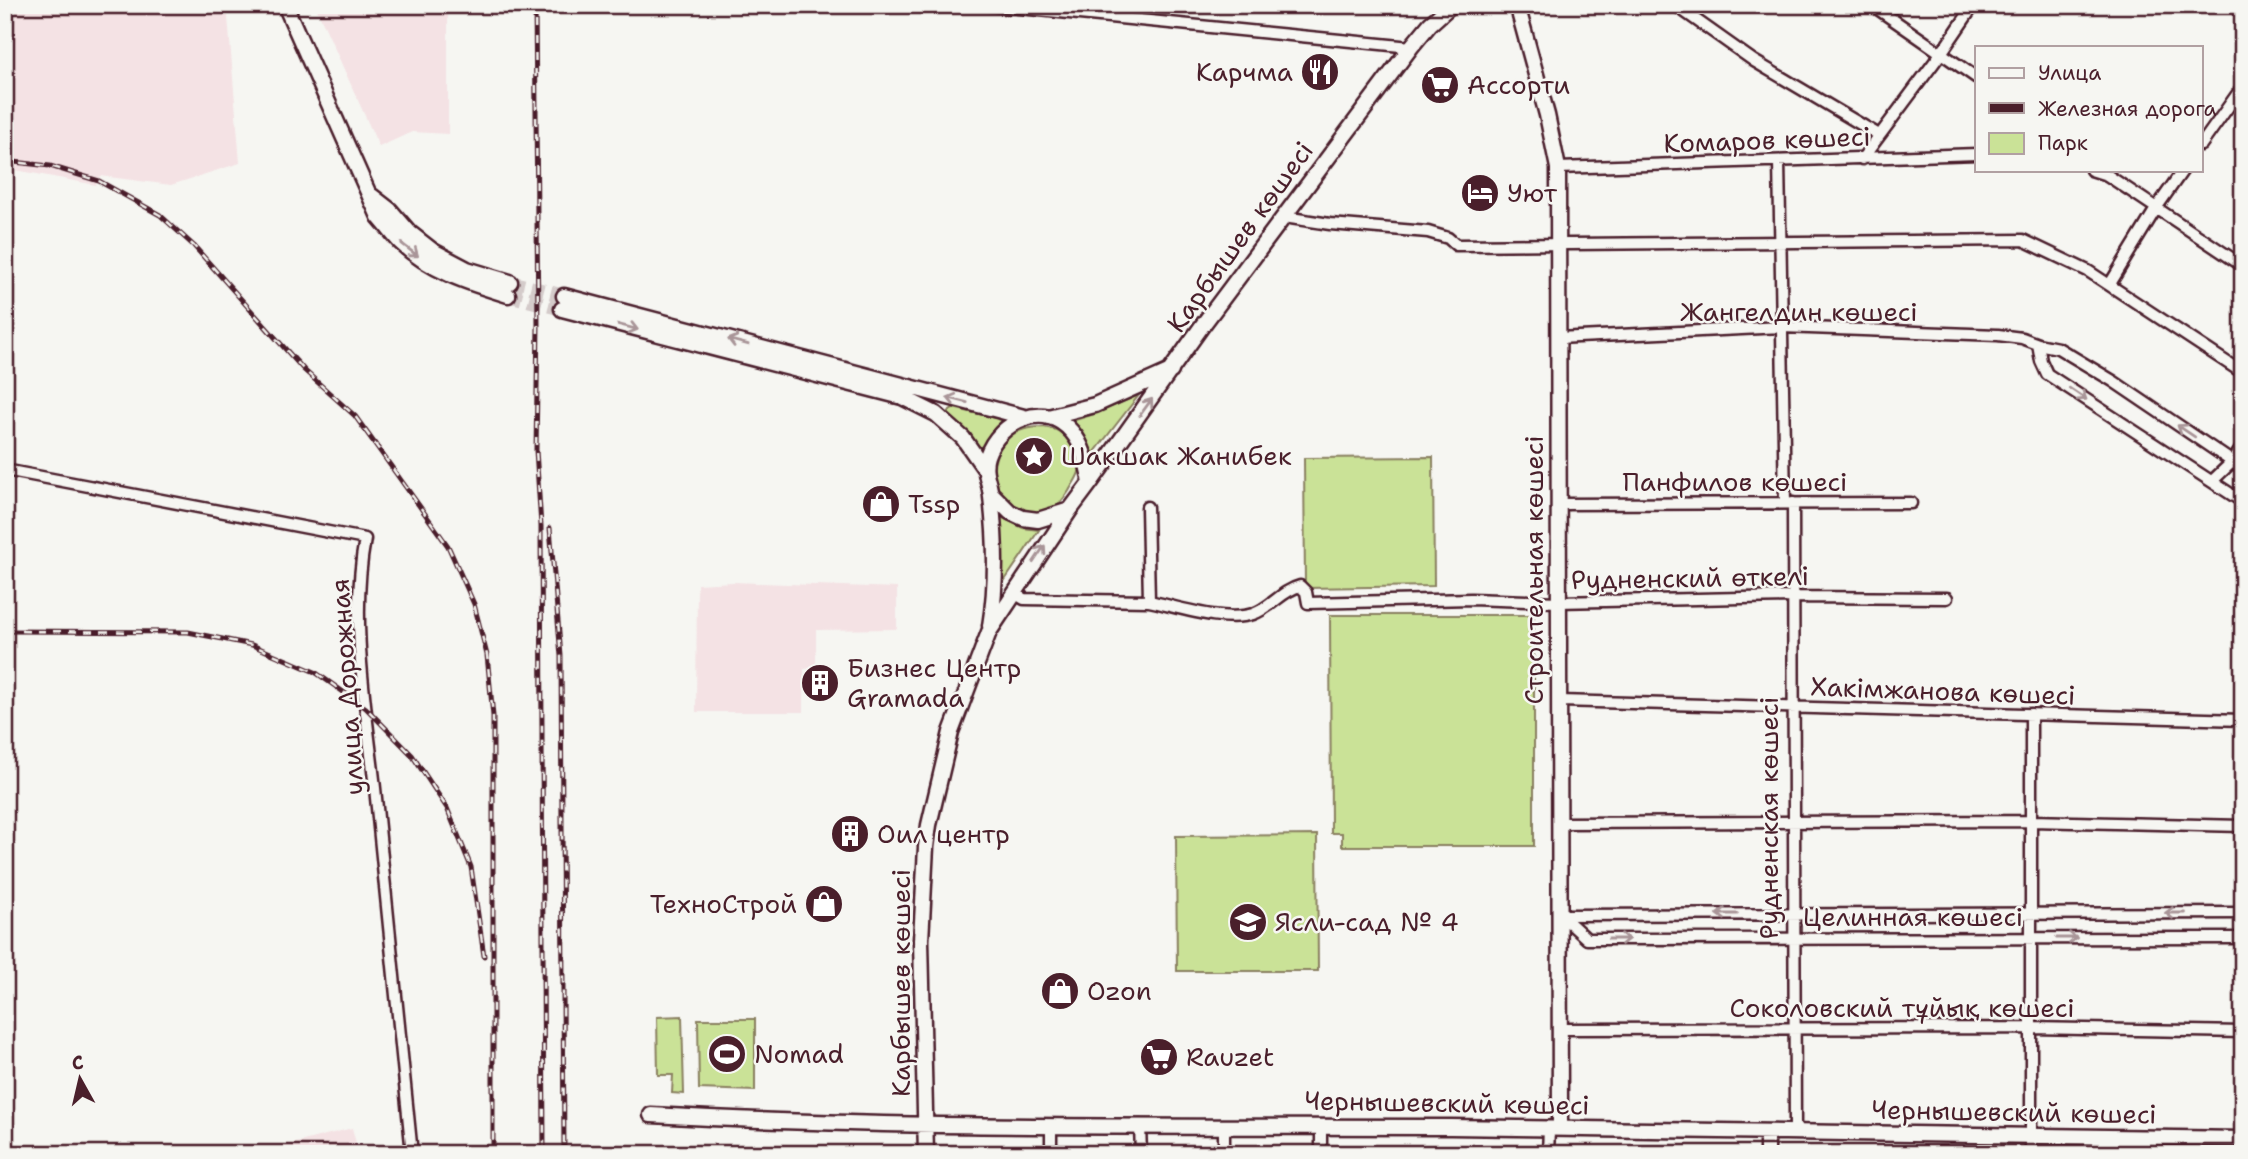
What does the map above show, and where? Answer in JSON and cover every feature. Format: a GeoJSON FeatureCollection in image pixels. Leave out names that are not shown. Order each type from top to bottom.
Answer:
{"type":"FeatureCollection","features":[{"type":"Feature","properties":{"kind":"main road"},"geometry":{"type":"LineString","coordinates":[[285,5],[379,217],[401,243],[427,263],[462,281],[509,288]]}},
{"type":"Feature","properties":{"kind":"main road"},"geometry":{"type":"LineString","coordinates":[[1430,24],[1437,5]]}},
{"type":"Feature","properties":{"kind":"main road"},"geometry":{"type":"LineString","coordinates":[[1430,24],[1451,5]]}},
{"type":"Feature","properties":{"kind":"main road","name":"Строительная көшесі"},"geometry":{"type":"LineString","coordinates":[[1517,9],[1547,115],[1558,168],[1561,1029],[1555,1128]]}},
{"type":"Feature","properties":{"kind":"main road","name":"Карбышев көшесі"},"geometry":{"type":"LineString","coordinates":[[1091,482],[1202,326],[1430,24]]}},
{"type":"Feature","properties":{"kind":"main road"},"geometry":{"type":"LineString","coordinates":[[989,632],[995,583],[991,493],[984,468],[963,438],[936,414],[902,397],[563,302],[1024,417],[1048,417],[1070,429],[1079,442],[1091,482],[1069,510],[1038,520],[1023,519],[1010,512],[991,493]]}},
{"type":"Feature","properties":{"kind":"main road"},"geometry":{"type":"LineString","coordinates":[[1048,417],[1095,405],[1172,371]]}},
{"type":"Feature","properties":{"kind":"main road"},"geometry":{"type":"LineString","coordinates":[[984,468],[995,438],[1024,417]]}},
{"type":"Feature","properties":{"kind":"main road","name":"Карбышев көшесі"},"geometry":{"type":"LineString","coordinates":[[926,1154],[921,940],[926,847],[951,732],[989,632],[1069,510]]}},
{"type":"Feature","properties":{"kind":"main road","name":"Чернышевский көшесі"},"geometry":{"type":"LineString","coordinates":[[651,1115],[925,1124],[1555,1128],[2031,1138],[2243,1139]]}},
{"type":"Feature","properties":{"kind":"main road"},"geometry":{"type":"LineString","coordinates":[[1767,1133],[1767,1154]]}},
{"type":"Feature","properties":{"kind":"street"},"geometry":{"type":"LineString","coordinates":[[989,5],[1411,47]]}},
{"type":"Feature","properties":{"kind":"street"},"geometry":{"type":"LineString","coordinates":[[1675,5],[1754,61],[1879,135]]}},
{"type":"Feature","properties":{"kind":"street"},"geometry":{"type":"LineString","coordinates":[[1872,5],[1975,77]]}},
{"type":"Feature","properties":{"kind":"street"},"geometry":{"type":"LineString","coordinates":[[1862,159],[1974,5]]}},
{"type":"Feature","properties":{"kind":"street"},"geometry":{"type":"LineString","coordinates":[[2202,144],[2243,86]]}},
{"type":"Feature","properties":{"kind":"street","name":"Комаров көшесі"},"geometry":{"type":"LineString","coordinates":[[1558,168],[1975,154]]}},
{"type":"Feature","properties":{"kind":"street","name":"Рудненская көшесі"},"geometry":{"type":"LineString","coordinates":[[1779,161],[1793,597],[1795,1133]]}},
{"type":"Feature","properties":{"kind":"street"},"geometry":{"type":"LineString","coordinates":[[2104,172],[2243,266]]}},
{"type":"Feature","properties":{"kind":"street"},"geometry":{"type":"LineString","coordinates":[[2110,284],[2157,206],[2182,172]]}},
{"type":"Feature","properties":{"kind":"street"},"geometry":{"type":"LineString","coordinates":[[1284,217],[1330,224],[1428,232],[1448,237],[1456,245],[2023,240],[2110,284],[2243,373]]}},
{"type":"Feature","properties":{"kind":"street","name":"Жангелдин көшесі"},"geometry":{"type":"LineString","coordinates":[[1558,338],[1783,327],[2022,338],[2038,345],[2058,348],[2102,374],[2243,469]]}},
{"type":"Feature","properties":{"kind":"street"},"geometry":{"type":"LineString","coordinates":[[2038,345],[2048,374],[2243,502]]}},
{"type":"Feature","properties":{"kind":"street"},"geometry":{"type":"LineString","coordinates":[[2212,481],[2232,462],[2243,446]]}},
{"type":"Feature","properties":{"kind":"street","name":"улица Дорожная"},"geometry":{"type":"LineString","coordinates":[[5,470],[365,539],[359,569],[358,606],[412,1154]]}},
{"type":"Feature","properties":{"kind":"street","name":"Панфилов көшесі"},"geometry":{"type":"LineString","coordinates":[[1558,504],[1911,503]]}},
{"type":"Feature","properties":{"kind":"street"},"geometry":{"type":"LineString","coordinates":[[1014,593],[1024,599],[1149,601],[1147,507]]}},
{"type":"Feature","properties":{"kind":"street","name":"Рудненский өткелі"},"geometry":{"type":"LineString","coordinates":[[1149,601],[1233,617],[1263,609],[1286,590],[1300,586],[1306,593],[1308,603],[1793,597],[1947,598]]}},
{"type":"Feature","properties":{"kind":"street","name":"Хакімжанова көшесі"},"geometry":{"type":"LineString","coordinates":[[1559,701],[2243,720]]}},
{"type":"Feature","properties":{"kind":"street"},"geometry":{"type":"LineString","coordinates":[[2031,714],[2031,1154]]}},
{"type":"Feature","properties":{"kind":"street"},"geometry":{"type":"LineString","coordinates":[[1560,823],[2031,821],[2243,826]]}},
{"type":"Feature","properties":{"kind":"street","name":"Целинная көшесі"},"geometry":{"type":"LineString","coordinates":[[1561,915],[2243,913]]}},
{"type":"Feature","properties":{"kind":"street","name":"Целинная көшесі"},"geometry":{"type":"LineString","coordinates":[[1561,915],[1587,939],[2243,938]]}},
{"type":"Feature","properties":{"kind":"street","name":"Соколовский тұйық көшесі"},"geometry":{"type":"LineString","coordinates":[[1561,1029],[2031,1028],[2243,1032]]}},
{"type":"Feature","properties":{"kind":"street"},"geometry":{"type":"LineString","coordinates":[[1051,1125],[1051,1154]]}},
{"type":"Feature","properties":{"kind":"street"},"geometry":{"type":"LineString","coordinates":[[1140,1125],[1141,1154]]}},
{"type":"Feature","properties":{"kind":"street"},"geometry":{"type":"LineString","coordinates":[[1224,1126],[1224,1154]]}},
{"type":"Feature","properties":{"kind":"street"},"geometry":{"type":"LineString","coordinates":[[1321,1127],[1321,1154]]}},
{"type":"Feature","properties":{"kind":"street","name":"Строительная көшесі"},"geometry":{"type":"LineString","coordinates":[[1548,1154],[1555,1128]]}},
{"type":"Feature","properties":{"kind":"shaded area"},"geometry":{"type":"Polygon","coordinates":[[[5,5],[227,5],[240,163],[171,185],[101,176],[96,185],[5,168],[5,5]]]}},
{"type":"Feature","properties":{"kind":"shaded area"},"geometry":{"type":"Polygon","coordinates":[[[315,5],[448,5],[448,134],[412,132],[379,147],[315,5]]]}},
{"type":"Feature","properties":{"kind":"shaded area"},"geometry":{"type":"Polygon","coordinates":[[[733,582],[897,588],[897,629],[816,630],[816,668],[804,669],[804,712],[696,712],[697,584],[733,582]]]}},
{"type":"Feature","properties":{"kind":"shaded area"},"geometry":{"type":"Polygon","coordinates":[[[352,1128],[359,1154],[254,1154],[352,1128]]]}},
{"type":"Feature","properties":{"kind":"green space"},"geometry":{"type":"Polygon","coordinates":[[[1139,395],[1094,453],[1072,421],[1139,395]]]}},
{"type":"Feature","properties":{"kind":"green space"},"geometry":{"type":"Polygon","coordinates":[[[953,408],[1004,420],[989,435],[980,451],[946,417],[953,408]]]}},
{"type":"Feature","properties":{"kind":"green space"},"geometry":{"type":"Polygon","coordinates":[[[1043,427],[1063,434],[1078,454],[1080,466],[1076,480],[1056,507],[1045,513],[1031,514],[1017,510],[1002,497],[995,481],[994,464],[1000,448],[1012,435],[1027,428],[1043,427]]]}},
{"type":"Feature","properties":{"kind":"green space"},"geometry":{"type":"Polygon","coordinates":[[[1433,457],[1434,586],[1305,588],[1304,458],[1433,457]]]}},
{"type":"Feature","properties":{"kind":"green space"},"geometry":{"type":"Polygon","coordinates":[[[1001,517],[1023,528],[1039,530],[1003,583],[1001,517]]]}},
{"type":"Feature","properties":{"kind":"green space"},"geometry":{"type":"Polygon","coordinates":[[[1330,615],[1534,615],[1534,846],[1342,846],[1342,833],[1331,833],[1330,615]]]}},
{"type":"Feature","properties":{"kind":"green space"},"geometry":{"type":"Polygon","coordinates":[[[1317,835],[1318,971],[1177,971],[1176,836],[1317,835]]]}},
{"type":"Feature","properties":{"kind":"green space","name":"Nomad"},"geometry":{"type":"Polygon","coordinates":[[[682,1016],[684,1094],[672,1093],[673,1075],[658,1075],[657,1017],[682,1016]]]}},
{"type":"Feature","properties":{"kind":"green space","name":"Nomad"},"geometry":{"type":"Polygon","coordinates":[[[698,1019],[755,1019],[755,1091],[699,1089],[698,1019]]]}},
{"type":"Feature","properties":{"kind":"tunnel"},"geometry":{"type":"LineString","coordinates":[[510,282],[564,296]]}},
{"type":"Feature","properties":{"kind":"tunnel"},"geometry":{"type":"LineString","coordinates":[[508,295],[562,309]]}},
{"type":"Feature","properties":{"kind":"railway"},"geometry":{"type":"LineString","coordinates":[[535,5],[538,325],[536,450],[541,526],[544,1154]]}},
{"type":"Feature","properties":{"kind":"railway"},"geometry":{"type":"LineString","coordinates":[[5,161],[50,166],[99,181],[160,215],[194,246],[304,370],[355,416],[448,546],[474,604],[487,655],[493,716],[493,1154]]}},
{"type":"Feature","properties":{"kind":"railway"},"geometry":{"type":"LineString","coordinates":[[550,528],[561,656],[564,1154]]}},
{"type":"Feature","properties":{"kind":"railway"},"geometry":{"type":"LineString","coordinates":[[5,631],[188,632],[252,645],[315,672],[366,708],[412,755],[447,808],[471,867],[484,956]]}},
{"type":"Feature","properties":{"kind":"place","name":"Карчма"},"geometry":{"type":"Point","coordinates":[1320,72]}},
{"type":"Feature","properties":{"kind":"place","name":"Ассорти"},"geometry":{"type":"Point","coordinates":[1440,85]}},
{"type":"Feature","properties":{"kind":"place","name":"Уют"},"geometry":{"type":"Point","coordinates":[1480,193]}},
{"type":"Feature","properties":{"kind":"place","name":"Шакшак Жанибек"},"geometry":{"type":"Point","coordinates":[1034,456]}},
{"type":"Feature","properties":{"kind":"place","name":"Tssp"},"geometry":{"type":"Point","coordinates":[881,504]}},
{"type":"Feature","properties":{"kind":"place","name":"Бизнес Центр Gramada"},"geometry":{"type":"Point","coordinates":[820,683]}},
{"type":"Feature","properties":{"kind":"place","name":"Оил центр"},"geometry":{"type":"Point","coordinates":[850,834]}},
{"type":"Feature","properties":{"kind":"place","name":"ТехноСтрой"},"geometry":{"type":"Point","coordinates":[824,904]}},
{"type":"Feature","properties":{"kind":"place","name":"Ясли-сад № 4"},"geometry":{"type":"Point","coordinates":[1248,922]}},
{"type":"Feature","properties":{"kind":"place","name":"Ozon"},"geometry":{"type":"Point","coordinates":[1060,991]}},
{"type":"Feature","properties":{"kind":"place","name":"Nomad"},"geometry":{"type":"Point","coordinates":[727,1054]}},
{"type":"Feature","properties":{"kind":"place","name":"Rauzet"},"geometry":{"type":"Point","coordinates":[1159,1057]}}]}
